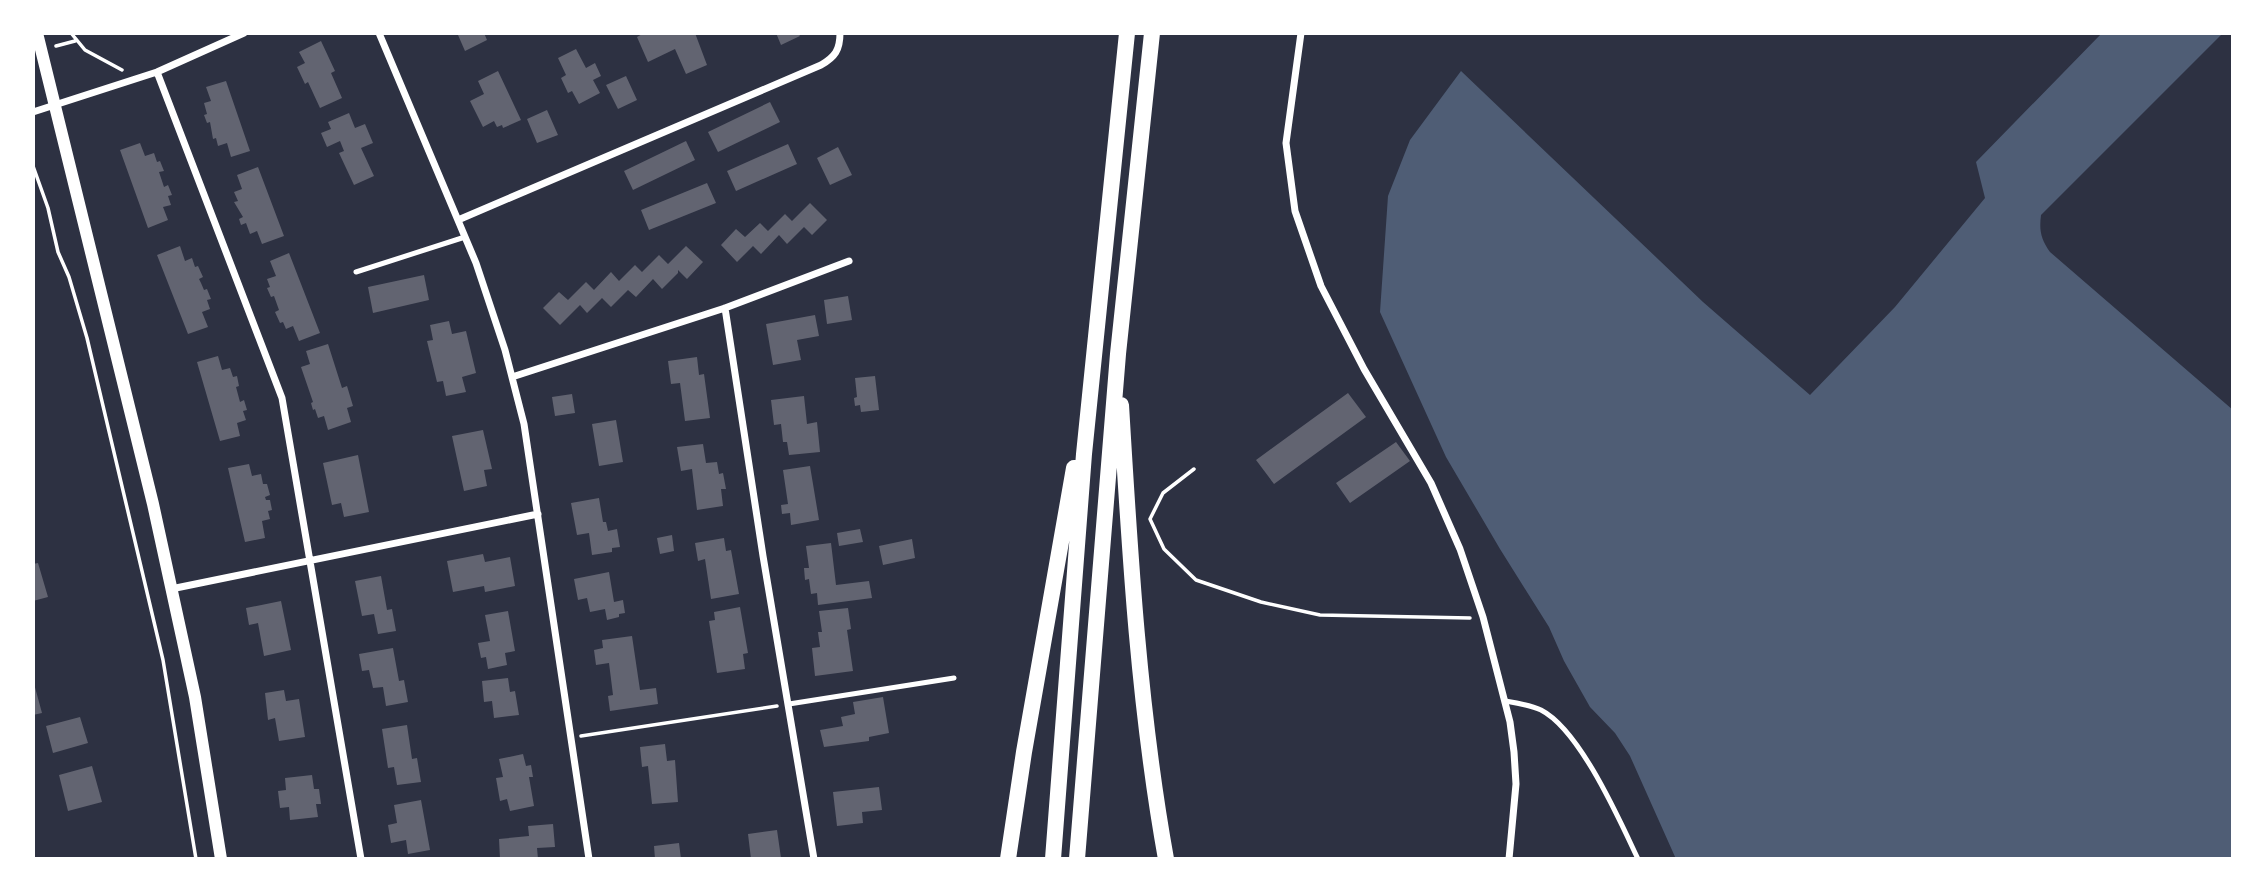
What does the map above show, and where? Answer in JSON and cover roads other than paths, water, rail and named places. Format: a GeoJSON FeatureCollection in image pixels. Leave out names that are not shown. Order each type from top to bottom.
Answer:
{"type":"FeatureCollection","features":[{"type":"Feature","properties":{"kind":"highway"},"geometry":{"type":"LineString","coordinates":[[1053,859],[1072,597],[1094,351],[1127,33]]}},
{"type":"Feature","properties":{"kind":"highway"},"geometry":{"type":"LineString","coordinates":[[1077,859],[1118,354],[1152,33]]}},
{"type":"Feature","properties":{"kind":"highway"},"geometry":{"type":"LineString","coordinates":[[1009,859],[1024,752],[1094,351]]}},
{"type":"Feature","properties":{"kind":"highway"},"geometry":{"type":"LineString","coordinates":[[1118,354],[1135,632],[1152,779],[1166,859]]}},
{"type":"Feature","properties":{"kind":"street"},"geometry":{"type":"LineString","coordinates":[[37,33],[153,504],[195,697],[220,859]]}},
{"type":"Feature","properties":{"kind":"street"},"geometry":{"type":"LineString","coordinates":[[33,112],[157,72],[244,33]]}},
{"type":"Feature","properties":{"kind":"street"},"geometry":{"type":"LineString","coordinates":[[379,33],[465,237],[497,326],[524,424],[589,859]]}},
{"type":"Feature","properties":{"kind":"street"},"geometry":{"type":"LineString","coordinates":[[458,220],[821,65],[838,52],[840,33]]}},
{"type":"Feature","properties":{"kind":"street"},"geometry":{"type":"LineString","coordinates":[[1301,33],[1286,143],[1295,211],[1321,286],[1364,369],[1431,483],[1460,549],[1483,617],[1510,722],[1516,785],[1508,859]]}},
{"type":"Feature","properties":{"kind":"street"},"geometry":{"type":"LineString","coordinates":[[157,72],[282,398],[361,859]]}},
{"type":"Feature","properties":{"kind":"street"},"geometry":{"type":"LineString","coordinates":[[512,377],[725,308],[849,261]]}},
{"type":"Feature","properties":{"kind":"street"},"geometry":{"type":"LineString","coordinates":[[725,308],[814,859]]}},
{"type":"Feature","properties":{"kind":"street"},"geometry":{"type":"LineString","coordinates":[[171,589],[538,514]]}},
{"type":"Feature","properties":{"kind":"lane"},"geometry":{"type":"LineString","coordinates":[[356,272],[465,237]]}},
{"type":"Feature","properties":{"kind":"lane"},"geometry":{"type":"LineString","coordinates":[[789,704],[954,678]]}},
{"type":"Feature","properties":{"kind":"lane"},"geometry":{"type":"LineString","coordinates":[[1504,701],[1542,711],[1558,722],[1584,757],[1638,859]]}},
{"type":"Feature","properties":{"kind":"water"},"geometry":{"type":"Polygon","coordinates":[[[2102,33],[2223,33],[2041,215],[2040,226],[2041,235],[2050,252],[2233,410],[2233,859],[1676,859],[1630,756],[1615,733],[1590,707],[1564,661],[1549,627],[1446,457],[1380,312],[1388,196],[1410,140],[1461,71],[1703,302],[1810,395],[1895,307],[1985,198],[1976,162],[2102,33]]]}}]}
